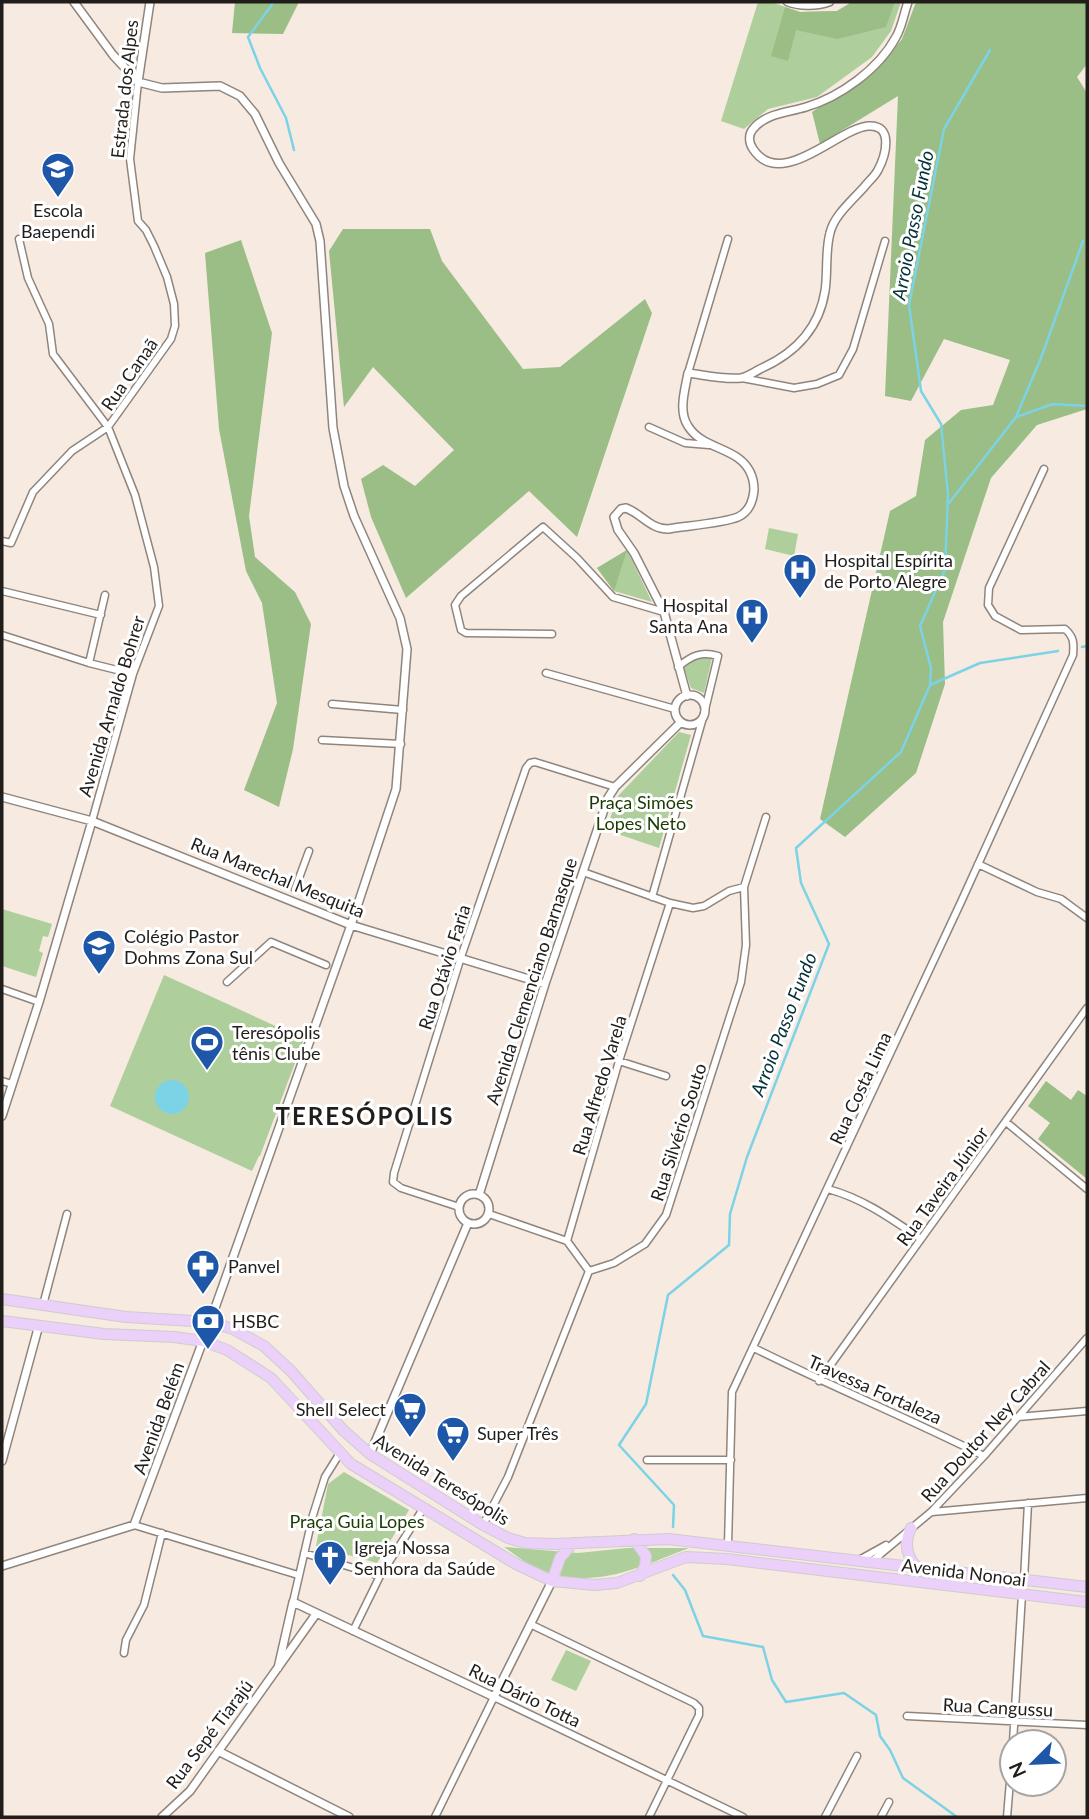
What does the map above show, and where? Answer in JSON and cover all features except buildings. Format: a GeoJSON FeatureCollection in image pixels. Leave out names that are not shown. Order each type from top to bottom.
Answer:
{"type":"FeatureCollection","features":[{"type":"Feature","properties":{"kind":"main road","name":"Avenida Teresópolis"},"geometry":{"type":"LineString","coordinates":[[2,1299],[126,1317],[210,1322],[233,1329],[264,1346],[291,1371],[357,1444],[370,1454],[483,1525],[524,1543],[668,1539],[871,1562]]}},
{"type":"Feature","properties":{"kind":"main road","name":"Avenida Teresópolis"},"geometry":{"type":"LineString","coordinates":[[2,1321],[104,1334],[203,1341],[239,1357],[271,1378],[351,1464],[522,1567],[552,1581],[595,1585],[617,1583],[686,1557],[838,1572]]}},
{"type":"Feature","properties":{"kind":"main road"},"geometry":{"type":"LineString","coordinates":[[911,1528],[906,1546],[917,1567]]}},
{"type":"Feature","properties":{"kind":"main road"},"geometry":{"type":"LineString","coordinates":[[634,1539],[646,1556],[640,1576]]}},
{"type":"Feature","properties":{"kind":"main road"},"geometry":{"type":"LineString","coordinates":[[552,1581],[560,1558],[573,1543]]}},
{"type":"Feature","properties":{"kind":"main road","name":"Avenida Nonoai"},"geometry":{"type":"LineString","coordinates":[[871,1562],[1087,1587]]}},
{"type":"Feature","properties":{"kind":"main road"},"geometry":{"type":"LineString","coordinates":[[838,1572],[846,1568],[862,1568],[871,1562]]}},
{"type":"Feature","properties":{"kind":"main road","name":"Avenida Nonoai"},"geometry":{"type":"LineString","coordinates":[[838,1572],[1087,1602]]}},
{"type":"Feature","properties":{"kind":"street"},"geometry":{"type":"LineString","coordinates":[[74,2],[113,55],[138,82]]}},
{"type":"Feature","properties":{"kind":"street","name":"Estrada dos Alpes"},"geometry":{"type":"LineString","coordinates":[[138,222],[130,159],[150,2]]}},
{"type":"Feature","properties":{"kind":"street"},"geometry":{"type":"LineString","coordinates":[[787,2],[803,5],[823,5],[830,2]]}},
{"type":"Feature","properties":{"kind":"street"},"geometry":{"type":"LineString","coordinates":[[742,378],[790,353],[801,343],[821,308],[830,232],[836,219],[877,172],[886,141],[885,132],[878,127],[865,126],[806,157],[786,163],[763,158],[752,149],[749,139],[752,130],[772,115],[814,105],[833,97],[852,83],[875,64],[897,37],[908,2]]}},
{"type":"Feature","properties":{"kind":"street","name":"Avenida Belém"},"geometry":{"type":"LineString","coordinates":[[134,1525],[210,1322],[351,925],[396,789],[407,649],[400,618],[354,516],[344,486],[334,428],[320,241],[316,224],[279,163],[255,114],[240,96],[220,86],[162,88],[138,82]]}},
{"type":"Feature","properties":{"kind":"street","name":"Rua Canaã"},"geometry":{"type":"LineString","coordinates":[[2,541],[11,543],[33,492],[72,452],[108,427],[171,339],[175,326],[174,304],[167,277],[146,230],[138,222]]}},
{"type":"Feature","properties":{"kind":"street","name":"Avenida Arnaldo Bohrer"},"geometry":{"type":"LineString","coordinates":[[2,1116],[40,1002],[133,674],[159,606],[151,551],[135,495],[108,427],[53,354],[49,324],[29,278],[19,239]]}},
{"type":"Feature","properties":{"kind":"street"},"geometry":{"type":"LineString","coordinates":[[687,696],[664,612],[634,553],[618,530],[614,517],[617,512],[626,508],[659,529],[668,529],[738,517],[745,512],[753,498],[754,480],[749,469],[729,452],[709,445],[695,436],[686,424],[682,410],[688,373],[728,239]]}},
{"type":"Feature","properties":{"kind":"street"},"geometry":{"type":"LineString","coordinates":[[688,373],[742,378],[794,388],[817,384],[839,375],[853,349],[885,241]]}},
{"type":"Feature","properties":{"kind":"street"},"geometry":{"type":"LineString","coordinates":[[649,427],[685,443],[709,445]]}},
{"type":"Feature","properties":{"kind":"street","name":"Rua Costa Lima"},"geometry":{"type":"LineString","coordinates":[[728,1545],[732,1392],[1073,654],[1074,642],[1065,629],[1021,630],[995,616],[988,605],[989,588],[1044,469]]}},
{"type":"Feature","properties":{"kind":"street"},"geometry":{"type":"LineString","coordinates":[[552,634],[466,633],[461,630],[455,605],[461,596],[544,527],[613,597],[664,612]]}},
{"type":"Feature","properties":{"kind":"street"},"geometry":{"type":"LineString","coordinates":[[2,591],[101,615]]}},
{"type":"Feature","properties":{"kind":"street"},"geometry":{"type":"LineString","coordinates":[[89,663],[105,595]]}},
{"type":"Feature","properties":{"kind":"street"},"geometry":{"type":"LineString","coordinates":[[2,635],[133,674]]}},
{"type":"Feature","properties":{"kind":"street"},"geometry":{"type":"LineString","coordinates":[[652,897],[718,656],[697,654],[678,667]]}},
{"type":"Feature","properties":{"kind":"street"},"geometry":{"type":"LineString","coordinates":[[546,673],[675,709],[681,722],[695,725],[704,714]]}},
{"type":"Feature","properties":{"kind":"street"},"geometry":{"type":"LineString","coordinates":[[675,709],[679,701],[687,696],[701,700],[704,714]]}},
{"type":"Feature","properties":{"kind":"street"},"geometry":{"type":"LineString","coordinates":[[332,704],[403,710]]}},
{"type":"Feature","properties":{"kind":"street","name":"Avenida Clemenciano Barnasque"},"geometry":{"type":"LineString","coordinates":[[479,1195],[545,984],[608,797],[681,722]]}},
{"type":"Feature","properties":{"kind":"street"},"geometry":{"type":"LineString","coordinates":[[322,740],[401,744]]}},
{"type":"Feature","properties":{"kind":"street","name":"Rua Otávio Faria"},"geometry":{"type":"LineString","coordinates":[[459,1207],[401,1188],[393,1182],[394,1173],[461,957],[530,763],[536,761],[615,787]]}},
{"type":"Feature","properties":{"kind":"street","name":"Rua Marechal Mesquita"},"geometry":{"type":"LineString","coordinates":[[2,797],[92,821],[351,925],[545,984]]}},
{"type":"Feature","properties":{"kind":"street","name":"Rua Silvério Souto"},"geometry":{"type":"LineString","coordinates":[[589,1271],[614,1263],[645,1244],[666,1215],[741,982],[746,945],[744,887],[766,817]]}},
{"type":"Feature","properties":{"kind":"street"},"geometry":{"type":"LineString","coordinates":[[295,889],[309,851]]}},
{"type":"Feature","properties":{"kind":"street"},"geometry":{"type":"LineString","coordinates":[[978,864],[1037,892],[1061,900],[1087,918]]}},
{"type":"Feature","properties":{"kind":"street"},"geometry":{"type":"LineString","coordinates":[[583,872],[670,903],[693,908],[704,906],[729,891],[744,887]]}},
{"type":"Feature","properties":{"kind":"street","name":"Rua Alfredo Varela"},"geometry":{"type":"LineString","coordinates":[[567,1241],[619,1061],[670,903]]}},
{"type":"Feature","properties":{"kind":"street"},"geometry":{"type":"LineString","coordinates":[[227,982],[271,943],[326,965]]}},
{"type":"Feature","properties":{"kind":"street"},"geometry":{"type":"LineString","coordinates":[[2,989],[40,1002]]}},
{"type":"Feature","properties":{"kind":"street","name":"Rua Taveira Júnior"},"geometry":{"type":"LineString","coordinates":[[820,1381],[1087,1008]]}},
{"type":"Feature","properties":{"kind":"street"},"geometry":{"type":"LineString","coordinates":[[619,1061],[666,1076]]}},
{"type":"Feature","properties":{"kind":"street"},"geometry":{"type":"LineString","coordinates":[[2,1081],[12,1084]]}},
{"type":"Feature","properties":{"kind":"street"},"geometry":{"type":"LineString","coordinates":[[1006,1122],[1087,1189]]}},
{"type":"Feature","properties":{"kind":"street"},"geometry":{"type":"LineString","coordinates":[[828,1189],[853,1196],[871,1205],[921,1239]]}},
{"type":"Feature","properties":{"kind":"street"},"geometry":{"type":"LineString","coordinates":[[470,1195],[479,1195],[486,1199],[489,1214],[480,1223],[468,1223],[459,1207],[463,1199],[470,1195]]}},
{"type":"Feature","properties":{"kind":"street"},"geometry":{"type":"LineString","coordinates":[[43,1305],[67,1214]]}},
{"type":"Feature","properties":{"kind":"street"},"geometry":{"type":"LineString","coordinates":[[483,1525],[508,1478],[589,1271],[567,1241],[489,1214]]}},
{"type":"Feature","properties":{"kind":"street"},"geometry":{"type":"LineString","coordinates":[[370,1454],[468,1223]]}},
{"type":"Feature","properties":{"kind":"street"},"geometry":{"type":"LineString","coordinates":[[2,1461],[39,1325]]}},
{"type":"Feature","properties":{"kind":"street","name":"Rua Doutor Ney Cabral"},"geometry":{"type":"LineString","coordinates":[[871,1562],[931,1512],[1087,1338]]}},
{"type":"Feature","properties":{"kind":"street","name":"Travessa Fortaleza"},"geometry":{"type":"LineString","coordinates":[[754,1348],[984,1456]]}},
{"type":"Feature","properties":{"kind":"street"},"geometry":{"type":"LineString","coordinates":[[1018,1417],[1087,1411]]}},
{"type":"Feature","properties":{"kind":"street"},"geometry":{"type":"LineString","coordinates":[[340,1453],[325,1477],[304,1553],[380,1576]]}},
{"type":"Feature","properties":{"kind":"street"},"geometry":{"type":"LineString","coordinates":[[647,1461],[731,1461]]}},
{"type":"Feature","properties":{"kind":"street"},"geometry":{"type":"LineString","coordinates":[[931,1512],[1087,1498]]}},
{"type":"Feature","properties":{"kind":"street"},"geometry":{"type":"LineString","coordinates":[[1024,1580],[1028,1503]]}},
{"type":"Feature","properties":{"kind":"street"},"geometry":{"type":"LineString","coordinates":[[353,1631],[380,1576],[423,1508]]}},
{"type":"Feature","properties":{"kind":"street"},"geometry":{"type":"LineString","coordinates":[[2,1566],[134,1525],[298,1575]]}},
{"type":"Feature","properties":{"kind":"street"},"geometry":{"type":"LineString","coordinates":[[124,1653],[126,1640],[144,1605],[162,1533]]}},
{"type":"Feature","properties":{"kind":"street","name":"Rua Doutor Ney Cabral"},"geometry":{"type":"LineString","coordinates":[[858,1561],[899,1537]]}},
{"type":"Feature","properties":{"kind":"street","name":"Rua Sepé Tiarajú"},"geometry":{"type":"LineString","coordinates":[[278,1668],[304,1553]]}},
{"type":"Feature","properties":{"kind":"street"},"geometry":{"type":"LineString","coordinates":[[435,1817],[552,1581]]}},
{"type":"Feature","properties":{"kind":"street"},"geometry":{"type":"LineString","coordinates":[[1014,1728],[1022,1594]]}},
{"type":"Feature","properties":{"kind":"street","name":"Rua Dário Totta"},"geometry":{"type":"LineString","coordinates":[[293,1602],[743,1817]]}},
{"type":"Feature","properties":{"kind":"street","name":"Rua Sepé Tiarajú"},"geometry":{"type":"LineString","coordinates":[[162,1817],[190,1791],[316,1614]]}},
{"type":"Feature","properties":{"kind":"street"},"geometry":{"type":"LineString","coordinates":[[530,1624],[694,1703],[699,1708],[699,1715],[649,1817]]}},
{"type":"Feature","properties":{"kind":"street","name":"Rua Cangussu"},"geometry":{"type":"LineString","coordinates":[[907,1716],[1087,1725]]}},
{"type":"Feature","properties":{"kind":"street"},"geometry":{"type":"LineString","coordinates":[[218,1751],[349,1817]]}},
{"type":"Feature","properties":{"kind":"street"},"geometry":{"type":"LineString","coordinates":[[825,1817],[857,1756]]}},
{"type":"Feature","properties":{"kind":"street"},"geometry":{"type":"LineString","coordinates":[[1007,1817],[1009,1798]]}},
{"type":"Feature","properties":{"kind":"street"},"geometry":{"type":"LineString","coordinates":[[881,1817],[889,1802]]}},
{"type":"Feature","properties":{"kind":"green space"},"geometry":{"type":"Polygon","coordinates":[[[235,2],[299,2],[283,34],[232,33],[235,2]]]}},
{"type":"Feature","properties":{"kind":"green space"},"geometry":{"type":"Polygon","coordinates":[[[758,2],[771,2],[800,12],[837,11],[852,2],[901,2],[891,31],[872,57],[817,97],[768,109],[744,129],[721,121],[758,2]]]}},
{"type":"Feature","properties":{"kind":"green space"},"geometry":{"type":"Polygon","coordinates":[[[852,2],[895,2],[886,27],[837,39],[796,30],[788,61],[771,56],[785,7],[800,12],[837,11],[852,2]]]}},
{"type":"Feature","properties":{"kind":"green space"},"geometry":{"type":"Polygon","coordinates":[[[916,2],[1087,2],[1087,64],[1077,77],[1087,93],[1087,409],[1037,425],[991,478],[943,622],[945,684],[916,773],[845,837],[820,819],[890,511],[916,496],[925,440],[961,410],[993,405],[1010,360],[944,339],[911,401],[885,396],[898,96],[820,144],[812,112],[878,68],[902,39],[916,2]]]}},
{"type":"Feature","properties":{"kind":"green space"},"geometry":{"type":"Polygon","coordinates":[[[343,229],[430,229],[442,261],[523,369],[560,367],[645,299],[652,313],[577,537],[529,491],[406,598],[371,517],[361,479],[383,465],[415,486],[454,450],[373,367],[344,407],[329,251],[343,229]]]}},
{"type":"Feature","properties":{"kind":"green space"},"geometry":{"type":"Polygon","coordinates":[[[241,240],[272,333],[249,516],[255,557],[295,592],[311,624],[293,749],[279,807],[244,790],[277,703],[262,603],[246,571],[219,429],[205,253],[241,240]]]}},
{"type":"Feature","properties":{"kind":"green space"},"geometry":{"type":"Polygon","coordinates":[[[769,528],[798,534],[794,556],[765,549],[769,528]]]}},
{"type":"Feature","properties":{"kind":"green space"},"geometry":{"type":"Polygon","coordinates":[[[627,550],[652,602],[614,591],[597,568],[627,550]]]}},
{"type":"Feature","properties":{"kind":"green space"},"geometry":{"type":"Polygon","coordinates":[[[627,550],[614,591],[597,568],[627,550]]]}},
{"type":"Feature","properties":{"kind":"green space"},"geometry":{"type":"Polygon","coordinates":[[[705,656],[712,658],[704,693],[691,688],[684,668],[689,662],[705,656]]]}},
{"type":"Feature","properties":{"kind":"green space","name":"Praça Simões Lopes Neto"},"geometry":{"type":"Polygon","coordinates":[[[679,732],[691,735],[659,848],[606,830],[618,796],[679,732]]]}},
{"type":"Feature","properties":{"kind":"green space"},"geometry":{"type":"Polygon","coordinates":[[[2,909],[52,924],[48,937],[43,936],[39,951],[43,953],[36,977],[2,966],[2,909]]]}},
{"type":"Feature","properties":{"kind":"green space","name":"Teresópolis tênis Clube"},"geometry":{"type":"Polygon","coordinates":[[[164,975],[304,1039],[252,1171],[110,1106],[164,975]]]}},
{"type":"Feature","properties":{"kind":"green space"},"geometry":{"type":"Polygon","coordinates":[[[1046,1081],[1071,1100],[1078,1090],[1087,1096],[1087,1179],[1038,1139],[1050,1123],[1028,1106],[1046,1081]]]}},
{"type":"Feature","properties":{"kind":"green space","name":"Praça Guia Lopes"},"geometry":{"type":"Polygon","coordinates":[[[344,1472],[409,1510],[377,1563],[316,1546],[328,1484],[344,1472]]]}},
{"type":"Feature","properties":{"kind":"green space"},"geometry":{"type":"Polygon","coordinates":[[[504,1547],[578,1553],[627,1548],[689,1548],[633,1569],[576,1578],[536,1568],[504,1547]]]}},
{"type":"Feature","properties":{"kind":"green space"},"geometry":{"type":"Polygon","coordinates":[[[566,1650],[591,1661],[576,1691],[551,1680],[566,1650]]]}},
{"type":"Feature","properties":{"kind":"water"},"geometry":{"type":"Polygon","coordinates":[[[172,1080],[184,1085],[189,1097],[184,1109],[172,1114],[160,1109],[155,1097],[160,1085],[172,1080]]]}},
{"type":"Feature","properties":{"kind":"waterway"},"geometry":{"type":"LineString","coordinates":[[274,2],[248,37],[260,68],[286,118],[294,150]]}},
{"type":"Feature","properties":{"kind":"waterway","name":"Arroio Passo Fundo"},"geometry":{"type":"LineString","coordinates":[[673,1527],[674,1505],[619,1445],[646,1404],[668,1295],[729,1245],[730,1214],[747,1157],[829,944],[801,883],[796,848],[901,752],[930,685],[931,668],[920,626],[945,570],[948,495],[941,424],[921,391],[909,305],[944,129],[990,50]]}},
{"type":"Feature","properties":{"kind":"waterway"},"geometry":{"type":"LineString","coordinates":[[949,503],[1016,417],[1041,358],[1083,241]]}},
{"type":"Feature","properties":{"kind":"waterway"},"geometry":{"type":"LineString","coordinates":[[1016,417],[1053,404],[1087,406]]}},
{"type":"Feature","properties":{"kind":"waterway"},"geometry":{"type":"LineString","coordinates":[[1082,647],[1087,646]]}},
{"type":"Feature","properties":{"kind":"waterway"},"geometry":{"type":"LineString","coordinates":[[930,685],[980,663],[1058,651]]}},
{"type":"Feature","properties":{"kind":"waterway","name":"Arroio Passo Fundo"},"geometry":{"type":"LineString","coordinates":[[673,1575],[685,1590],[703,1636],[763,1647],[772,1680],[786,1702],[844,1693],[876,1715],[880,1736],[903,1778],[957,1817]]}},
{"type":"Feature","properties":{"kind":"place","name":"Escola Baependi"},"geometry":{"type":"Point","coordinates":[58,199]}},
{"type":"Feature","properties":{"kind":"place","name":"Hospital Espírita de Porto Alegre"},"geometry":{"type":"Point","coordinates":[800,600]}},
{"type":"Feature","properties":{"kind":"place","name":"Hospital Santa Ana"},"geometry":{"type":"Point","coordinates":[752,645]}},
{"type":"Feature","properties":{"kind":"place","name":"Colégio Pastor Dohms Zona Sul"},"geometry":{"type":"Point","coordinates":[99,976]}},
{"type":"Feature","properties":{"kind":"place","name":"Teresópolis tênis Clube"},"geometry":{"type":"Point","coordinates":[207,1072]}},
{"type":"Feature","properties":{"kind":"place","name":"Panvel"},"geometry":{"type":"Point","coordinates":[203,1296]}},
{"type":"Feature","properties":{"kind":"place","name":"HSBC"},"geometry":{"type":"Point","coordinates":[208,1351]}},
{"type":"Feature","properties":{"kind":"place","name":"Shell Select"},"geometry":{"type":"Point","coordinates":[410,1439]}},
{"type":"Feature","properties":{"kind":"place","name":"Super Três"},"geometry":{"type":"Point","coordinates":[453,1463]}},
{"type":"Feature","properties":{"kind":"place","name":"Igreja Nossa Senhora da Saúde"},"geometry":{"type":"Point","coordinates":[330,1587]}},
{"type":"Feature","properties":{"kind":"district","name":"TERESÓPOLIS"},"geometry":{"type":"Point","coordinates":[365,1115]}}]}
